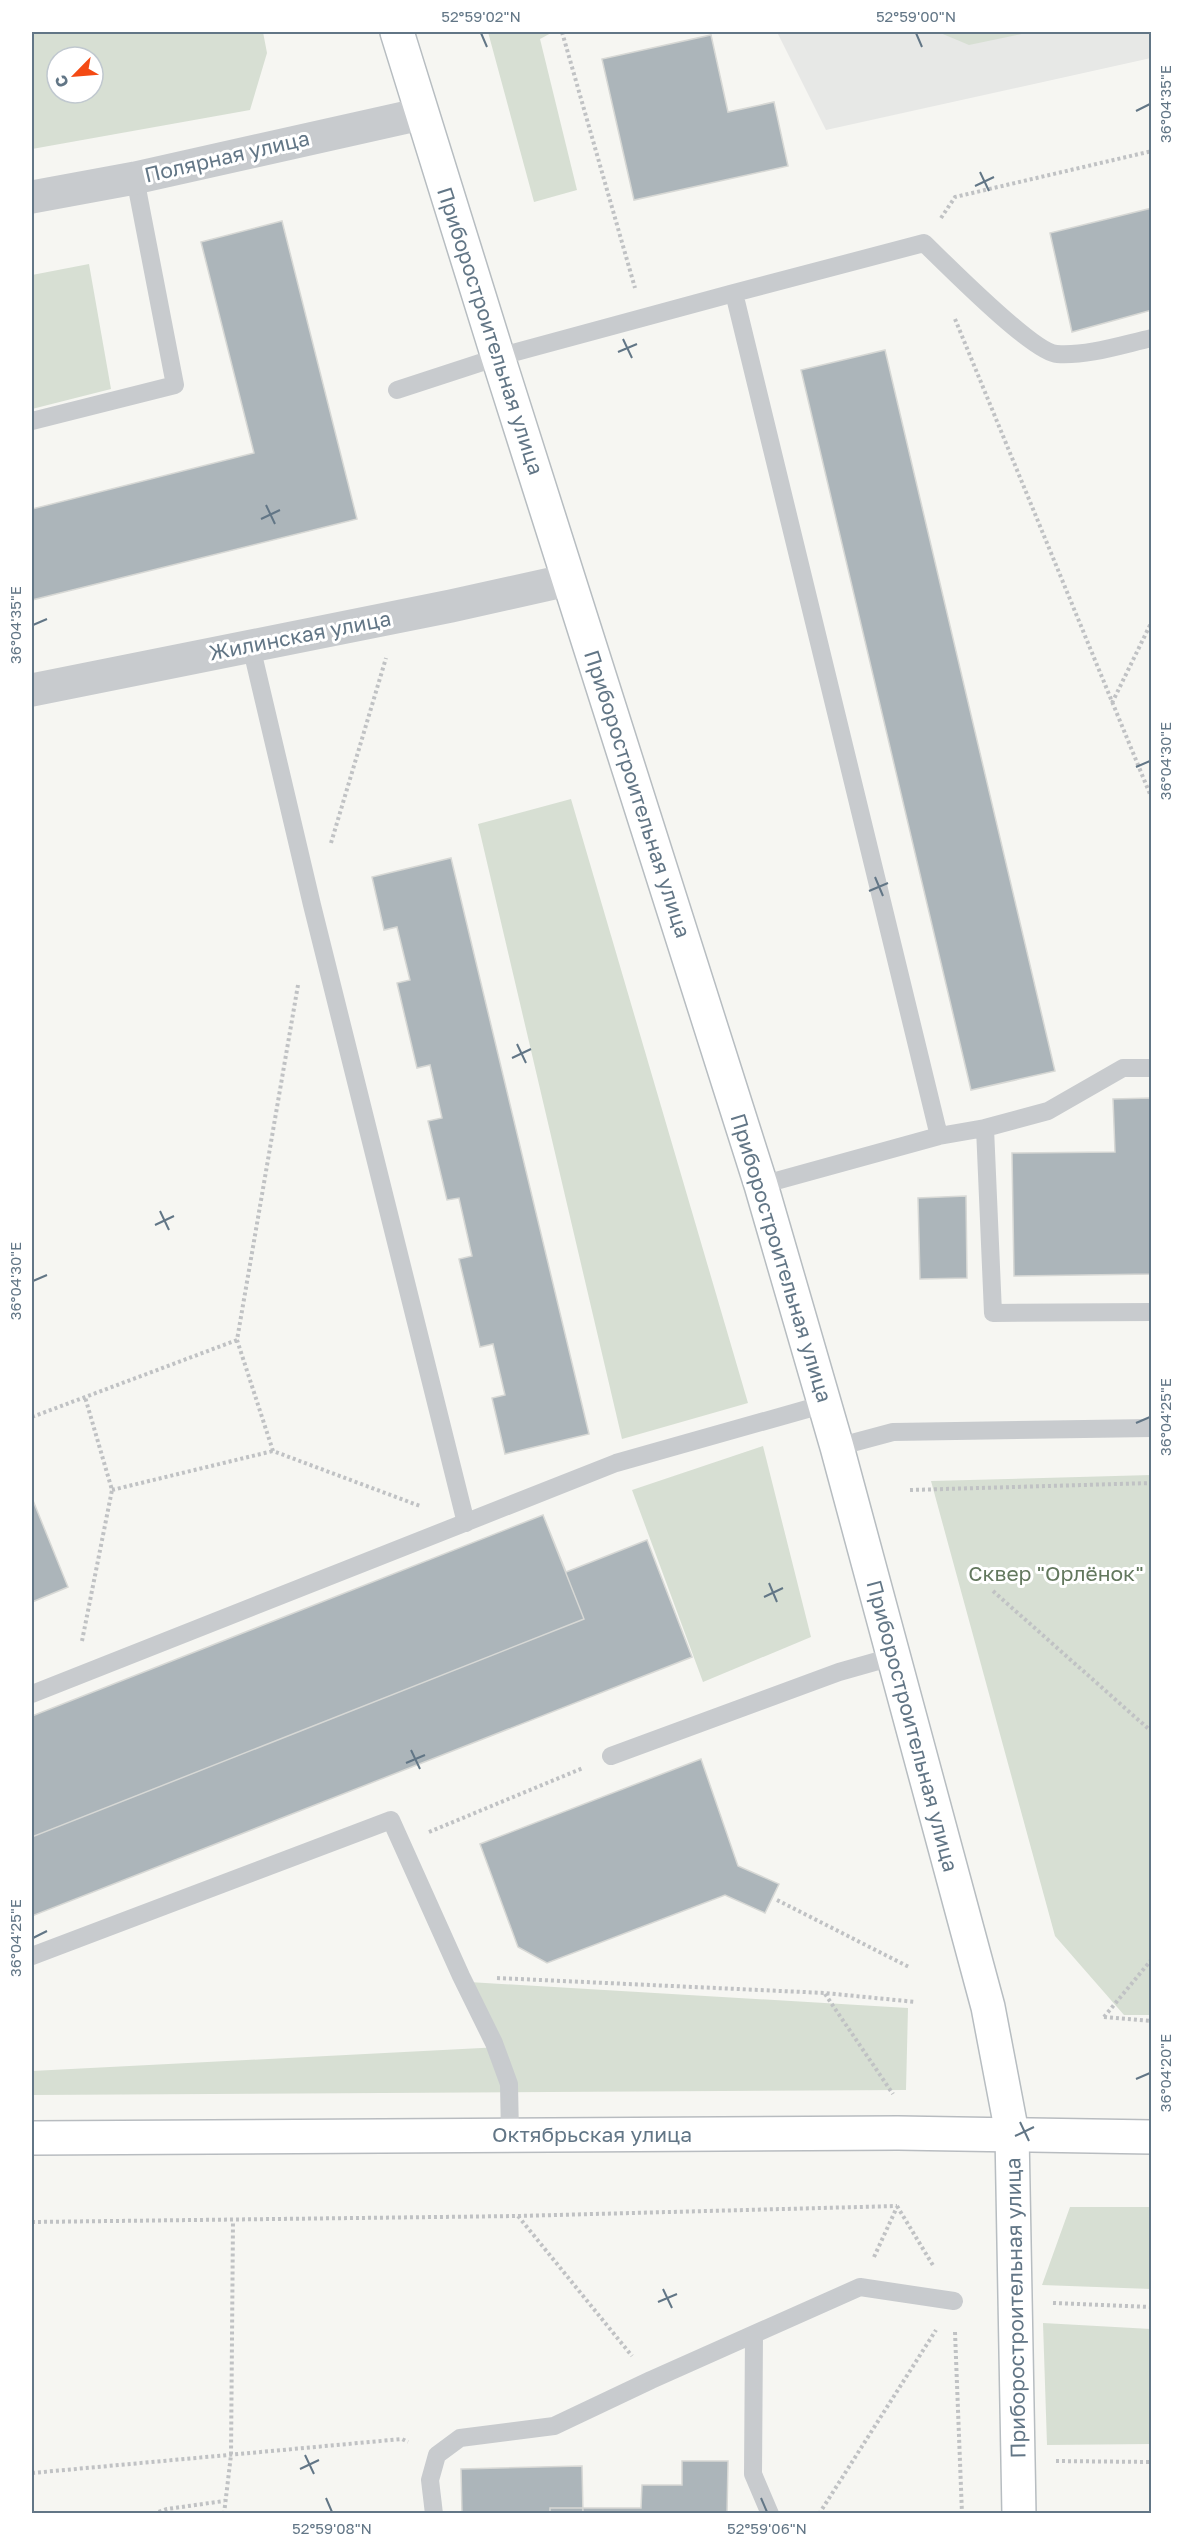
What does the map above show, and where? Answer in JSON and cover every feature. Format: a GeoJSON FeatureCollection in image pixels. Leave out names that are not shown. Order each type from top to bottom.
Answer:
{"type":"FeatureCollection","features":[{"type":"Feature","properties":{"kind":"main road","name":"Приборостроительная улица"},"geometry":{"type":"LineString","coordinates":[[397,32],[568,580],[761,1185],[837,1447],[892,1658],[988,2007],[1012,2133],[1019,2514]]}},
{"type":"Feature","properties":{"kind":"main road","name":"Октябрьская улица"},"geometry":{"type":"LineString","coordinates":[[32,2138],[1012,2133],[1152,2137]]}},
{"type":"Feature","properties":{"kind":"street","name":"Полярная улица"},"geometry":{"type":"LineString","coordinates":[[32,197],[135,178],[421,114]]}},
{"type":"Feature","properties":{"kind":"street","name":"Жилинская улица"},"geometry":{"type":"LineString","coordinates":[[32,690],[451,606],[568,580]]}},
{"type":"Feature","properties":{"kind":"lane"},"geometry":{"type":"LineString","coordinates":[[32,421],[174,385],[135,178]]}},
{"type":"Feature","properties":{"kind":"lane"},"geometry":{"type":"LineString","coordinates":[[398,390],[498,357],[924,243],[1011,325],[1054,354],[1099,351],[1152,338]]}},
{"type":"Feature","properties":{"kind":"lane"},"geometry":{"type":"LineString","coordinates":[[734,293],[939,1136]]}},
{"type":"Feature","properties":{"kind":"lane"},"geometry":{"type":"LineString","coordinates":[[252,646],[312,905],[466,1523]]}},
{"type":"Feature","properties":{"kind":"lane"},"geometry":{"type":"LineString","coordinates":[[761,1185],[939,1136],[985,1128],[1048,1111],[1123,1068],[1152,1068]]}},
{"type":"Feature","properties":{"kind":"lane"},"geometry":{"type":"LineString","coordinates":[[985,1128],[993,1313],[1152,1312]]}},
{"type":"Feature","properties":{"kind":"lane"},"geometry":{"type":"LineString","coordinates":[[32,1694],[616,1463],[825,1404]]}},
{"type":"Feature","properties":{"kind":"lane"},"geometry":{"type":"LineString","coordinates":[[837,1447],[893,1432],[1152,1428]]}},
{"type":"Feature","properties":{"kind":"lane"},"geometry":{"type":"LineString","coordinates":[[611,1756],[839,1672],[892,1658]]}},
{"type":"Feature","properties":{"kind":"lane"},"geometry":{"type":"LineString","coordinates":[[32,1956],[391,1820],[460,1976],[494,2043],[509,2084],[510,2135]]}},
{"type":"Feature","properties":{"kind":"lane"},"geometry":{"type":"LineString","coordinates":[[434,2514],[430,2480],[436,2455],[460,2438],[554,2426],[651,2380],[860,2288],[954,2301]]}},
{"type":"Feature","properties":{"kind":"lane"},"geometry":{"type":"LineString","coordinates":[[754,2335],[753,2474],[770,2514]]}},
{"type":"Feature","properties":{"kind":"path"},"geometry":{"type":"LineString","coordinates":[[562,32],[644,318]]}},
{"type":"Feature","properties":{"kind":"path"},"geometry":{"type":"LineString","coordinates":[[955,197],[1152,151]]}},
{"type":"Feature","properties":{"kind":"path"},"geometry":{"type":"LineString","coordinates":[[954,318],[1152,799]]}},
{"type":"Feature","properties":{"kind":"path"},"geometry":{"type":"LineString","coordinates":[[1112,704],[1152,621]]}},
{"type":"Feature","properties":{"kind":"path"},"geometry":{"type":"LineString","coordinates":[[32,1417],[237,1340],[273,1451]]}},
{"type":"Feature","properties":{"kind":"path"},"geometry":{"type":"LineString","coordinates":[[75,1677],[112,1490],[85,1397]]}},
{"type":"Feature","properties":{"kind":"path"},"geometry":{"type":"LineString","coordinates":[[112,1490],[273,1451],[466,1523]]}},
{"type":"Feature","properties":{"kind":"path"},"geometry":{"type":"LineString","coordinates":[[910,1490],[1152,1483]]}},
{"type":"Feature","properties":{"kind":"path"},"geometry":{"type":"LineString","coordinates":[[993,1591],[1152,1732]]}},
{"type":"Feature","properties":{"kind":"path"},"geometry":{"type":"LineString","coordinates":[[401,1844],[611,1756]]}},
{"type":"Feature","properties":{"kind":"path"},"geometry":{"type":"LineString","coordinates":[[777,1900],[909,1967]]}},
{"type":"Feature","properties":{"kind":"path"},"geometry":{"type":"LineString","coordinates":[[1152,1959],[1104,2017],[1152,2021]]}},
{"type":"Feature","properties":{"kind":"path"},"geometry":{"type":"LineString","coordinates":[[460,1976],[825,1993],[916,2002]]}},
{"type":"Feature","properties":{"kind":"path"},"geometry":{"type":"LineString","coordinates":[[825,1993],[898,2102]]}},
{"type":"Feature","properties":{"kind":"path"},"geometry":{"type":"LineString","coordinates":[[32,2222],[518,2216],[897,2206]]}},
{"type":"Feature","properties":{"kind":"path"},"geometry":{"type":"LineString","coordinates":[[860,2288],[897,2206]]}},
{"type":"Feature","properties":{"kind":"path"},"geometry":{"type":"LineString","coordinates":[[897,2206],[954,2301],[962,2514]]}},
{"type":"Feature","properties":{"kind":"path"},"geometry":{"type":"LineString","coordinates":[[518,2216],[651,2380]]}},
{"type":"Feature","properties":{"kind":"path"},"geometry":{"type":"LineString","coordinates":[[224,2514],[231,2455],[233,2221]]}},
{"type":"Feature","properties":{"kind":"path"},"geometry":{"type":"LineString","coordinates":[[1016,2300],[1152,2307]]}},
{"type":"Feature","properties":{"kind":"path"},"geometry":{"type":"LineString","coordinates":[[819,2514],[954,2301]]}},
{"type":"Feature","properties":{"kind":"path"},"geometry":{"type":"LineString","coordinates":[[32,2473],[402,2439],[436,2455]]}},
{"type":"Feature","properties":{"kind":"path"},"geometry":{"type":"LineString","coordinates":[[1018,2461],[1152,2462]]}},
{"type":"Feature","properties":{"kind":"path"},"geometry":{"type":"LineString","coordinates":[[153,2514],[167,2509],[224,2501]]}},
{"type":"Feature","properties":{"kind":"shaded area"},"geometry":{"type":"Polygon","coordinates":[[[777,32],[1151,32],[1151,58],[826,130],[777,32]]]}},
{"type":"Feature","properties":{"kind":"green space"},"geometry":{"type":"Polygon","coordinates":[[[32,32],[263,32],[267,53],[250,110],[32,149],[32,32]]]}},
{"type":"Feature","properties":{"kind":"green space"},"geometry":{"type":"Polygon","coordinates":[[[488,32],[553,32],[540,39],[577,190],[534,202],[488,32]]]}},
{"type":"Feature","properties":{"kind":"green space"},"geometry":{"type":"Polygon","coordinates":[[[938,32],[1031,32],[969,45],[938,32]]]}},
{"type":"Feature","properties":{"kind":"green space"},"geometry":{"type":"Polygon","coordinates":[[[89,264],[111,389],[32,409],[32,275],[89,264]]]}},
{"type":"Feature","properties":{"kind":"green space"},"geometry":{"type":"Polygon","coordinates":[[[571,799],[748,1403],[622,1439],[478,824],[571,799]]]}},
{"type":"Feature","properties":{"kind":"green space"},"geometry":{"type":"Polygon","coordinates":[[[763,1446],[811,1637],[703,1682],[632,1490],[763,1446]]]}},
{"type":"Feature","properties":{"kind":"green space","name":"Сквер \"Орлёнок\""},"geometry":{"type":"Polygon","coordinates":[[[1151,1475],[1151,2015],[1124,2015],[1055,1936],[931,1481],[1151,1475]]]}},
{"type":"Feature","properties":{"kind":"green space"},"geometry":{"type":"Polygon","coordinates":[[[469,1982],[908,2008],[906,2090],[32,2095],[32,2071],[501,2047],[469,1982]]]}},
{"type":"Feature","properties":{"kind":"green space"},"geometry":{"type":"Polygon","coordinates":[[[1070,2207],[1151,2207],[1151,2289],[1042,2285],[1070,2207]]]}},
{"type":"Feature","properties":{"kind":"green space"},"geometry":{"type":"Polygon","coordinates":[[[1043,2323],[1151,2329],[1151,2444],[1047,2445],[1043,2323]]]}},
{"type":"Feature","properties":{"kind":"building"},"geometry":{"type":"Polygon","coordinates":[[[711,35],[728,112],[774,102],[788,166],[634,200],[602,59],[711,35]]]}},
{"type":"Feature","properties":{"kind":"building"},"geometry":{"type":"Polygon","coordinates":[[[1152,208],[1152,310],[1072,332],[1050,233],[1152,208]]]}},
{"type":"Feature","properties":{"kind":"building"},"geometry":{"type":"Polygon","coordinates":[[[282,221],[357,519],[32,600],[32,509],[254,453],[201,242],[282,221]]]}},
{"type":"Feature","properties":{"kind":"building"},"geometry":{"type":"Polygon","coordinates":[[[885,350],[1055,1071],[971,1090],[801,370],[885,350]]]}},
{"type":"Feature","properties":{"kind":"building"},"geometry":{"type":"Polygon","coordinates":[[[451,858],[589,1434],[505,1454],[492,1398],[505,1395],[493,1344],[480,1347],[459,1259],[472,1256],[459,1198],[447,1200],[428,1121],[442,1118],[430,1065],[417,1068],[397,983],[410,980],[397,927],[384,930],[372,877],[451,858]]]}},
{"type":"Feature","properties":{"kind":"building"},"geometry":{"type":"Polygon","coordinates":[[[1152,1098],[1152,1274],[1014,1276],[1012,1153],[1115,1152],[1113,1099],[1152,1098]]]}},
{"type":"Feature","properties":{"kind":"building"},"geometry":{"type":"Polygon","coordinates":[[[966,1196],[967,1278],[920,1279],[918,1198],[966,1196]]]}},
{"type":"Feature","properties":{"kind":"building"},"geometry":{"type":"Polygon","coordinates":[[[32,1498],[68,1587],[32,1602],[32,1498]]]}},
{"type":"Feature","properties":{"kind":"building"},"geometry":{"type":"Polygon","coordinates":[[[543,1515],[566,1572],[647,1540],[692,1657],[32,1916],[32,1716],[543,1515]]]}},
{"type":"Feature","properties":{"kind":"building"},"geometry":{"type":"Polygon","coordinates":[[[543,1515],[584,1619],[32,1837],[32,1716],[543,1515]]]}},
{"type":"Feature","properties":{"kind":"building"},"geometry":{"type":"Polygon","coordinates":[[[701,1759],[738,1866],[779,1884],[765,1913],[725,1895],[547,1963],[518,1947],[480,1844],[701,1759]]]}},
{"type":"Feature","properties":{"kind":"building"},"geometry":{"type":"Polygon","coordinates":[[[682,2461],[728,2461],[727,2514],[550,2514],[550,2508],[641,2508],[642,2485],[682,2485],[682,2461]]]}},
{"type":"Feature","properties":{"kind":"building"},"geometry":{"type":"Polygon","coordinates":[[[582,2466],[583,2514],[462,2514],[461,2469],[582,2466]]]}}]}
